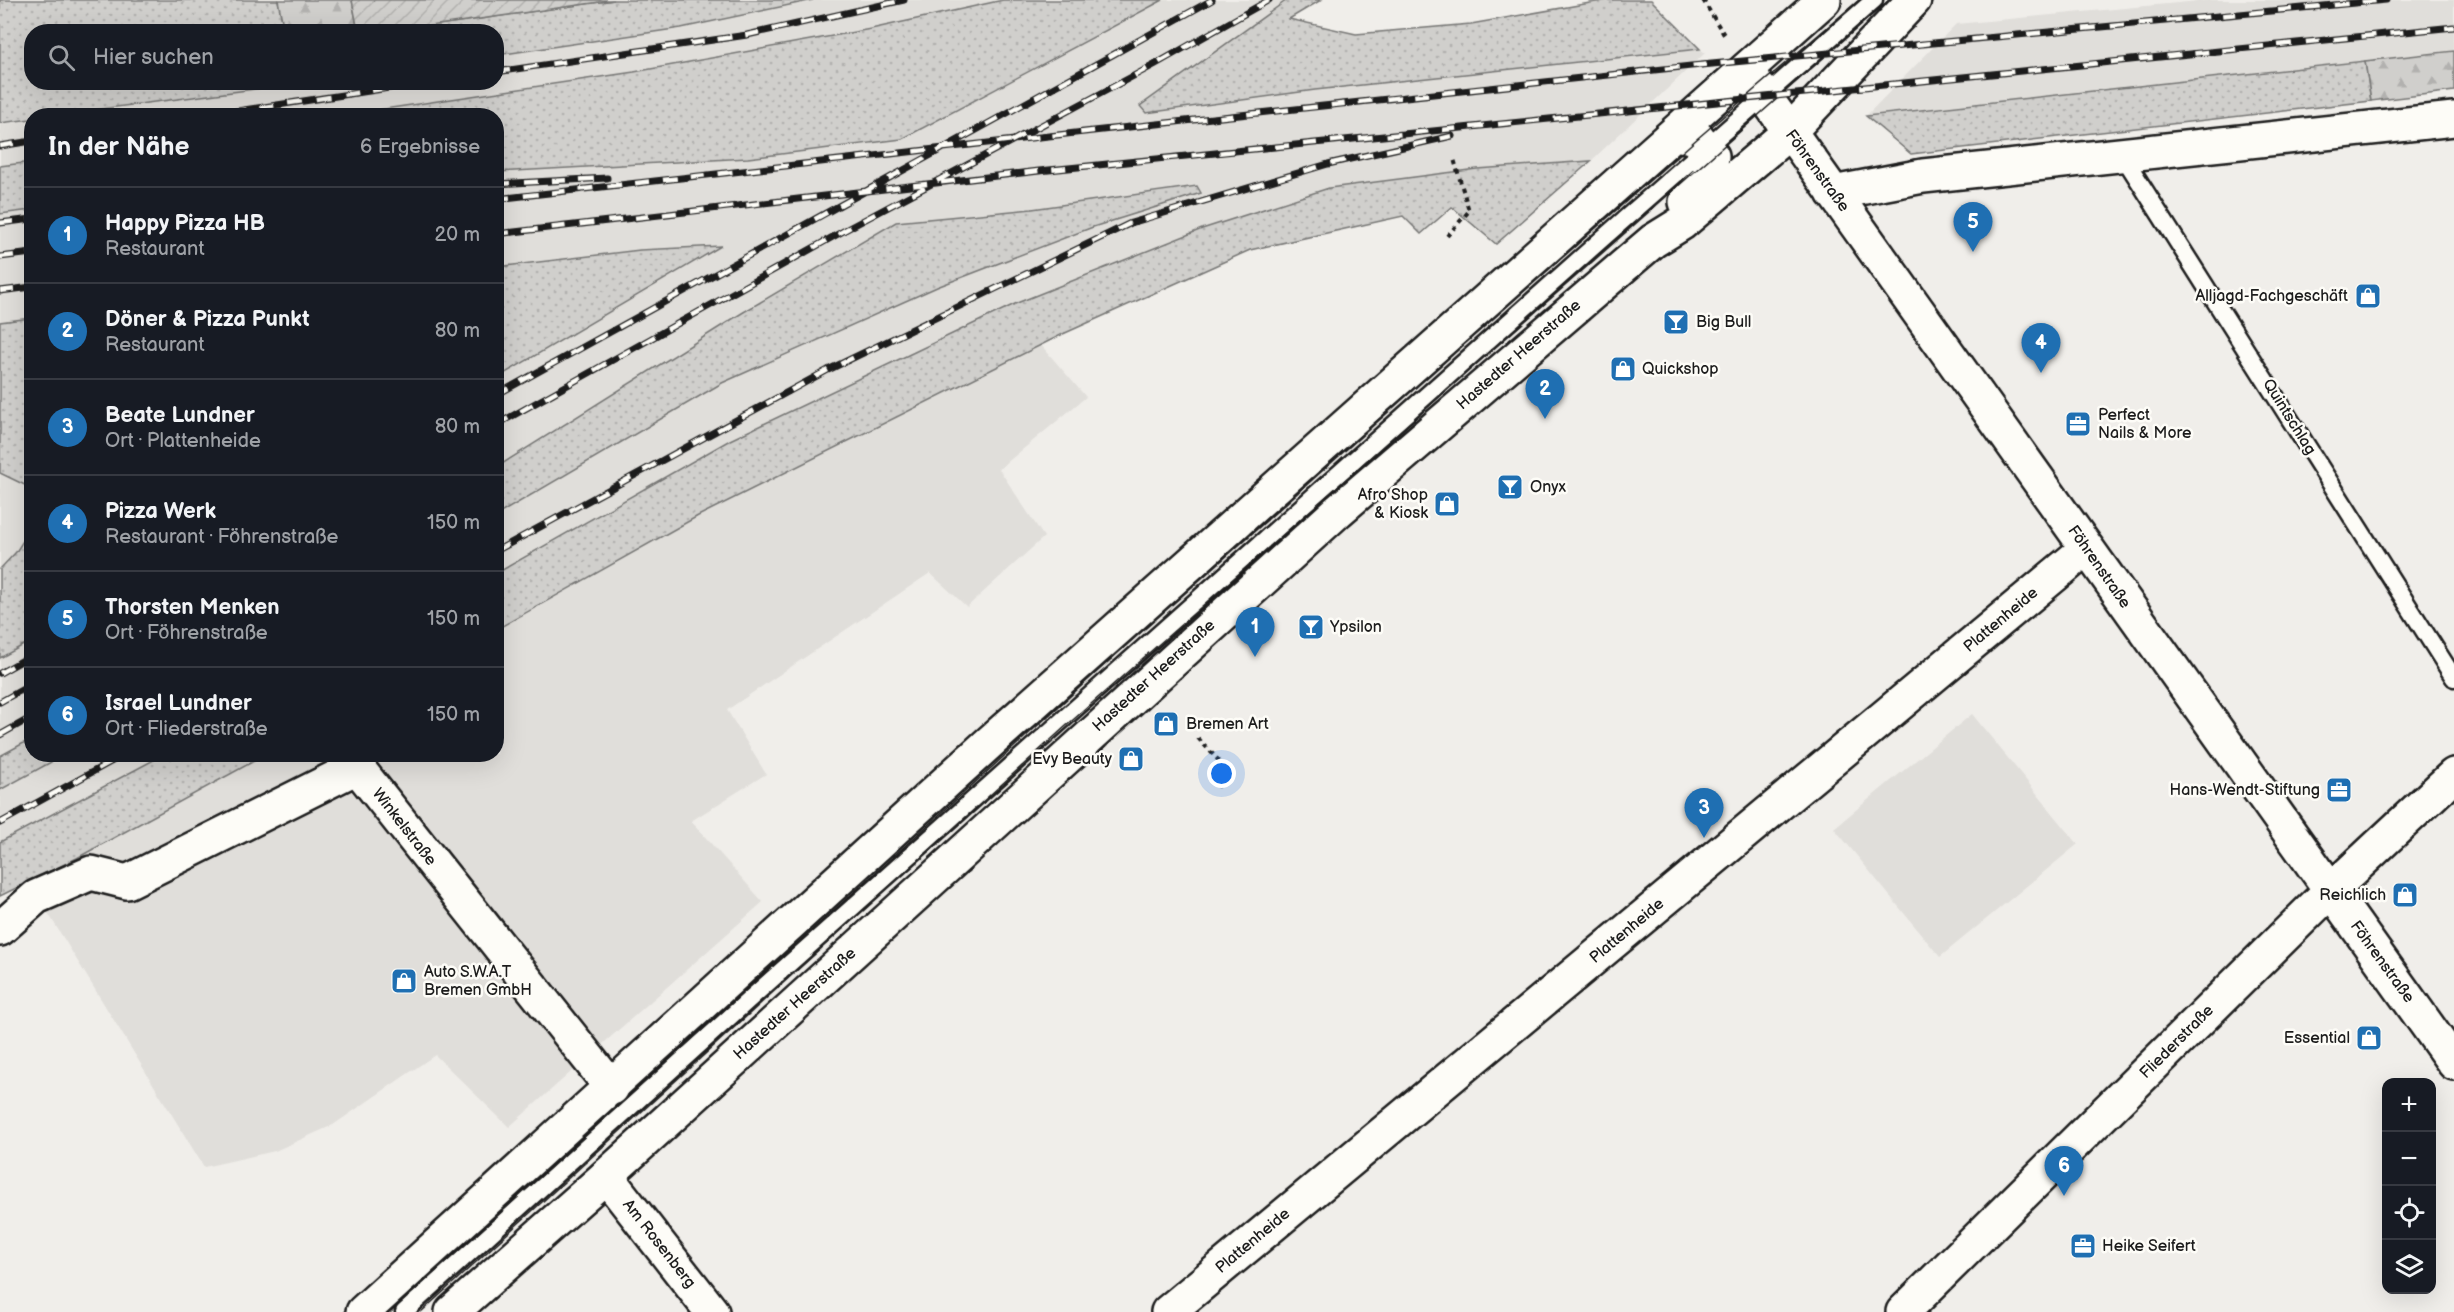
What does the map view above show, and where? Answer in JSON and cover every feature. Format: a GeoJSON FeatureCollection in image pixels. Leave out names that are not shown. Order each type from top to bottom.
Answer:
{"type":"FeatureCollection","features":[{"type":"Feature","properties":{"kind":"street"},"geometry":{"type":"LineString","coordinates":[[363,1312],[998,735],[1674,134],[1755,83],[1824,0]]}},
{"type":"Feature","properties":{"kind":"street","name":"Hastedter Heerstraße"},"geometry":{"type":"LineString","coordinates":[[452,1312],[606,1176],[1338,511],[1653,241],[1682,223],[1789,132],[1914,0]]}},
{"type":"Feature","properties":{"kind":"street","name":"Föhrenstraße"},"geometry":{"type":"LineString","coordinates":[[1755,83],[2454,1063]]}},
{"type":"Feature","properties":{"kind":"street"},"geometry":{"type":"LineString","coordinates":[[1833,193],[1923,176],[2454,119]]}},
{"type":"Feature","properties":{"kind":"street"},"geometry":{"type":"LineString","coordinates":[[1674,134],[1698,138],[1707,146],[1712,156],[1709,178],[1681,207],[1682,223]]}},
{"type":"Feature","properties":{"kind":"street","name":"Plattenheide"},"geometry":{"type":"LineString","coordinates":[[1168,1312],[2086,549]]}},
{"type":"Feature","properties":{"kind":"street","name":"Winkelstraße"},"geometry":{"type":"LineString","coordinates":[[0,929],[36,897],[91,873],[127,882],[357,768],[612,1088]]}},
{"type":"Feature","properties":{"kind":"street","name":"Fliederstraße"},"geometry":{"type":"LineString","coordinates":[[1903,1312],[2330,891],[2454,775]]}},
{"type":"Feature","properties":{"kind":"street","name":"Am Rosenberg"},"geometry":{"type":"LineString","coordinates":[[606,1176],[712,1312]]}},
{"type":"Feature","properties":{"kind":"lane"},"geometry":{"type":"LineString","coordinates":[[404,1312],[753,996],[1707,146],[1755,83],[1874,0]]}},
{"type":"Feature","properties":{"kind":"lane","name":"Quintschlag"},"geometry":{"type":"LineString","coordinates":[[2123,156],[2454,678]]}},
{"type":"Feature","properties":{"kind":"path"},"geometry":{"type":"LineString","coordinates":[[1447,236],[1469,211],[1454,159]]}},
{"type":"Feature","properties":{"kind":"path"},"geometry":{"type":"LineString","coordinates":[[1198,738],[1231,774],[1217,787]]}},
{"type":"Feature","properties":{"kind":"shaded area"},"geometry":{"type":"Polygon","coordinates":[[[813,0],[1003,0],[871,29],[634,72],[391,108],[114,108],[249,90],[504,90],[504,54],[681,28],[813,0]]]}},
{"type":"Feature","properties":{"kind":"shaded area"},"geometry":{"type":"Polygon","coordinates":[[[1163,0],[1287,0],[1140,106],[1146,113],[1315,90],[1700,49],[1705,53],[1591,161],[1477,169],[1329,188],[540,548],[504,569],[504,511],[722,383],[937,287],[1093,227],[1201,193],[1197,186],[1032,209],[896,222],[742,313],[504,463],[504,374],[720,246],[640,250],[504,266],[504,172],[748,158],[902,139],[1163,0]]]}},
{"type":"Feature","properties":{"kind":"shaded area"},"geometry":{"type":"Polygon","coordinates":[[[2209,0],[2454,0],[2454,51],[1866,116],[1956,24],[2209,0]]]}},
{"type":"Feature","properties":{"kind":"shaded area"},"geometry":{"type":"Polygon","coordinates":[[[24,120],[24,163],[0,166],[0,123],[24,120]]]}},
{"type":"Feature","properties":{"kind":"shaded area"},"geometry":{"type":"Polygon","coordinates":[[[24,211],[24,319],[0,322],[0,214],[24,211]]]}},
{"type":"Feature","properties":{"kind":"shaded area"},"geometry":{"type":"Polygon","coordinates":[[[1041,345],[1086,397],[999,469],[1044,537],[967,607],[930,573],[727,710],[766,774],[691,821],[763,902],[509,1127],[435,1055],[333,1125],[275,1151],[204,1167],[29,882],[252,762],[504,762],[504,625],[698,516],[1041,345]]]}},
{"type":"Feature","properties":{"kind":"shaded area"},"geometry":{"type":"Polygon","coordinates":[[[0,473],[24,484],[24,539],[0,569],[0,473]]]}},
{"type":"Feature","properties":{"kind":"shaded area"},"geometry":{"type":"Polygon","coordinates":[[[24,645],[24,743],[0,756],[0,658],[24,645]]]}},
{"type":"Feature","properties":{"kind":"shaded area"},"geometry":{"type":"Polygon","coordinates":[[[1972,714],[2078,844],[1940,957],[1834,828],[1972,714]]]}},
{"type":"Feature","properties":{"kind":"shaded area"},"geometry":{"type":"Polygon","coordinates":[[[51,762],[150,762],[0,842],[0,790],[51,762]]]}},
{"type":"Feature","properties":{"kind":"green space"},"geometry":{"type":"Polygon","coordinates":[[[0,0],[278,0],[283,24],[24,24],[24,90],[247,90],[108,108],[24,108],[24,120],[0,123],[0,0]]]}},
{"type":"Feature","properties":{"kind":"green space"},"geometry":{"type":"Polygon","coordinates":[[[278,0],[352,0],[357,24],[283,24],[278,0]]]}},
{"type":"Feature","properties":{"kind":"green space"},"geometry":{"type":"Polygon","coordinates":[[[352,0],[614,0],[444,24],[357,24],[352,0]]]}},
{"type":"Feature","properties":{"kind":"green space"},"geometry":{"type":"Polygon","coordinates":[[[614,0],[813,0],[681,28],[504,54],[504,24],[444,24],[614,0]]]}},
{"type":"Feature","properties":{"kind":"green space"},"geometry":{"type":"Polygon","coordinates":[[[1003,0],[1163,0],[902,139],[748,158],[504,172],[504,108],[391,108],[634,72],[871,29],[1003,0]]]}},
{"type":"Feature","properties":{"kind":"green space"},"geometry":{"type":"Polygon","coordinates":[[[1287,0],[1321,0],[1289,19],[1356,34],[1471,24],[1607,0],[1651,0],[1700,49],[1315,90],[1146,113],[1140,106],[1287,0]]]}},
{"type":"Feature","properties":{"kind":"green space"},"geometry":{"type":"Polygon","coordinates":[[[2454,51],[2454,91],[2371,101],[2365,61],[2454,51]]]}},
{"type":"Feature","properties":{"kind":"green space"},"geometry":{"type":"Polygon","coordinates":[[[2365,61],[2371,101],[1911,154],[1866,116],[2365,61]]]}},
{"type":"Feature","properties":{"kind":"green space"},"geometry":{"type":"Polygon","coordinates":[[[1591,161],[1496,244],[1452,207],[1421,234],[1403,216],[1250,250],[1063,334],[698,516],[504,625],[504,569],[730,440],[1017,303],[1202,229],[1329,188],[1477,169],[1591,161]]]}},
{"type":"Feature","properties":{"kind":"green space"},"geometry":{"type":"Polygon","coordinates":[[[24,163],[24,211],[0,214],[0,166],[24,163]]]}},
{"type":"Feature","properties":{"kind":"green space"},"geometry":{"type":"Polygon","coordinates":[[[1197,186],[1201,193],[1093,227],[937,287],[722,383],[504,511],[504,463],[742,313],[896,222],[1032,209],[1197,186]]]}},
{"type":"Feature","properties":{"kind":"green space"},"geometry":{"type":"Polygon","coordinates":[[[721,246],[504,374],[504,266],[640,250],[721,246]]]}},
{"type":"Feature","properties":{"kind":"green space"},"geometry":{"type":"Polygon","coordinates":[[[24,319],[24,485],[0,473],[0,322],[24,319]]]}},
{"type":"Feature","properties":{"kind":"green space"},"geometry":{"type":"Polygon","coordinates":[[[24,539],[24,645],[0,658],[0,569],[24,539]]]}},
{"type":"Feature","properties":{"kind":"green space"},"geometry":{"type":"Polygon","coordinates":[[[24,743],[24,762],[51,762],[0,790],[0,756],[24,743]]]}},
{"type":"Feature","properties":{"kind":"green space"},"geometry":{"type":"Polygon","coordinates":[[[150,762],[252,762],[77,858],[0,896],[0,842],[150,762]]]}},
{"type":"Feature","properties":{"kind":"tram line"},"geometry":{"type":"LineString","coordinates":[[391,1312],[1271,514],[1698,138],[1859,0]]}},
{"type":"Feature","properties":{"kind":"tram line"},"geometry":{"type":"LineString","coordinates":[[421,1312],[1065,727],[1889,0]]}},
{"type":"Feature","properties":{"kind":"railway"},"geometry":{"type":"LineString","coordinates":[[504,71],[747,35],[904,0]]}},
{"type":"Feature","properties":{"kind":"railway"},"geometry":{"type":"LineString","coordinates":[[504,391],[1212,0]]}},
{"type":"Feature","properties":{"kind":"railway"},"geometry":{"type":"LineString","coordinates":[[504,421],[847,229],[1154,65],[1269,0]]}},
{"type":"Feature","properties":{"kind":"railway"},"geometry":{"type":"LineString","coordinates":[[504,198],[1691,66],[2386,0]]}},
{"type":"Feature","properties":{"kind":"railway"},"geometry":{"type":"LineString","coordinates":[[504,233],[1039,171],[2454,27]]}},
{"type":"Feature","properties":{"kind":"railway"},"geometry":{"type":"LineString","coordinates":[[257,108],[376,90]]}},
{"type":"Feature","properties":{"kind":"railway"},"geometry":{"type":"LineString","coordinates":[[504,547],[828,370],[1131,223],[1328,164],[1452,136]]}},
{"type":"Feature","properties":{"kind":"railway"},"geometry":{"type":"LineString","coordinates":[[0,146],[24,142]]}},
{"type":"Feature","properties":{"kind":"railway"},"geometry":{"type":"LineString","coordinates":[[504,184],[607,178]]}},
{"type":"Feature","properties":{"kind":"railway"},"geometry":{"type":"LineString","coordinates":[[0,223],[24,220]]}},
{"type":"Feature","properties":{"kind":"railway"},"geometry":{"type":"LineString","coordinates":[[0,257],[24,254]]}},
{"type":"Feature","properties":{"kind":"railway"},"geometry":{"type":"LineString","coordinates":[[0,291],[24,288]]}},
{"type":"Feature","properties":{"kind":"railway"},"geometry":{"type":"LineString","coordinates":[[0,673],[24,660]]}},
{"type":"Feature","properties":{"kind":"railway"},"geometry":{"type":"LineString","coordinates":[[0,702],[24,688]]}},
{"type":"Feature","properties":{"kind":"railway"},"geometry":{"type":"LineString","coordinates":[[0,735],[24,722]]}},
{"type":"Feature","properties":{"kind":"railway"},"geometry":{"type":"LineString","coordinates":[[0,823],[111,762]]}},
{"type":"Feature","properties":{"kind":"place","name":"Thorsten Menken"},"geometry":{"type":"Point","coordinates":[1973,252]}},
{"type":"Feature","properties":{"kind":"place","name":"Alljagd-Fachgeschäft"},"geometry":{"type":"Point","coordinates":[2368,296]}},
{"type":"Feature","properties":{"kind":"place","name":"Big Bull"},"geometry":{"type":"Point","coordinates":[1676,322]}},
{"type":"Feature","properties":{"kind":"place","name":"Quickshop"},"geometry":{"type":"Point","coordinates":[1623,369]}},
{"type":"Feature","properties":{"kind":"place","name":"Pizza Werk"},"geometry":{"type":"Point","coordinates":[2041,373]}},
{"type":"Feature","properties":{"kind":"place","name":"Döner & Pizza Punkt"},"geometry":{"type":"Point","coordinates":[1545,419]}},
{"type":"Feature","properties":{"kind":"place","name":"Perfect Nails & More"},"geometry":{"type":"Point","coordinates":[2078,424]}},
{"type":"Feature","properties":{"kind":"place","name":"Onyx"},"geometry":{"type":"Point","coordinates":[1510,487]}},
{"type":"Feature","properties":{"kind":"place","name":"Afro Shop & Kiosk"},"geometry":{"type":"Point","coordinates":[1447,504]}},
{"type":"Feature","properties":{"kind":"place","name":"Ypsilon"},"geometry":{"type":"Point","coordinates":[1311,627]}},
{"type":"Feature","properties":{"kind":"place","name":"Happy Pizza HB"},"geometry":{"type":"Point","coordinates":[1255,657]}},
{"type":"Feature","properties":{"kind":"place","name":"Bremen Art"},"geometry":{"type":"Point","coordinates":[1166,724]}},
{"type":"Feature","properties":{"kind":"place","name":"Evy Beauty"},"geometry":{"type":"Point","coordinates":[1131,759]}},
{"type":"Feature","properties":{"kind":"place","name":"Hans-Wendt-Stiftung"},"geometry":{"type":"Point","coordinates":[2339,790]}},
{"type":"Feature","properties":{"kind":"place","name":"Beate Lundner"},"geometry":{"type":"Point","coordinates":[1704,838]}},
{"type":"Feature","properties":{"kind":"place","name":"Reichlich"},"geometry":{"type":"Point","coordinates":[2405,895]}},
{"type":"Feature","properties":{"kind":"place","name":"Auto S.W.A.T Bremen GmbH"},"geometry":{"type":"Point","coordinates":[404,981]}},
{"type":"Feature","properties":{"kind":"place","name":"Essential"},"geometry":{"type":"Point","coordinates":[2369,1038]}},
{"type":"Feature","properties":{"kind":"place","name":"Israel Lundner"},"geometry":{"type":"Point","coordinates":[2064,1196]}},
{"type":"Feature","properties":{"kind":"place","name":"Heike Seifert"},"geometry":{"type":"Point","coordinates":[2083,1246]}}]}
